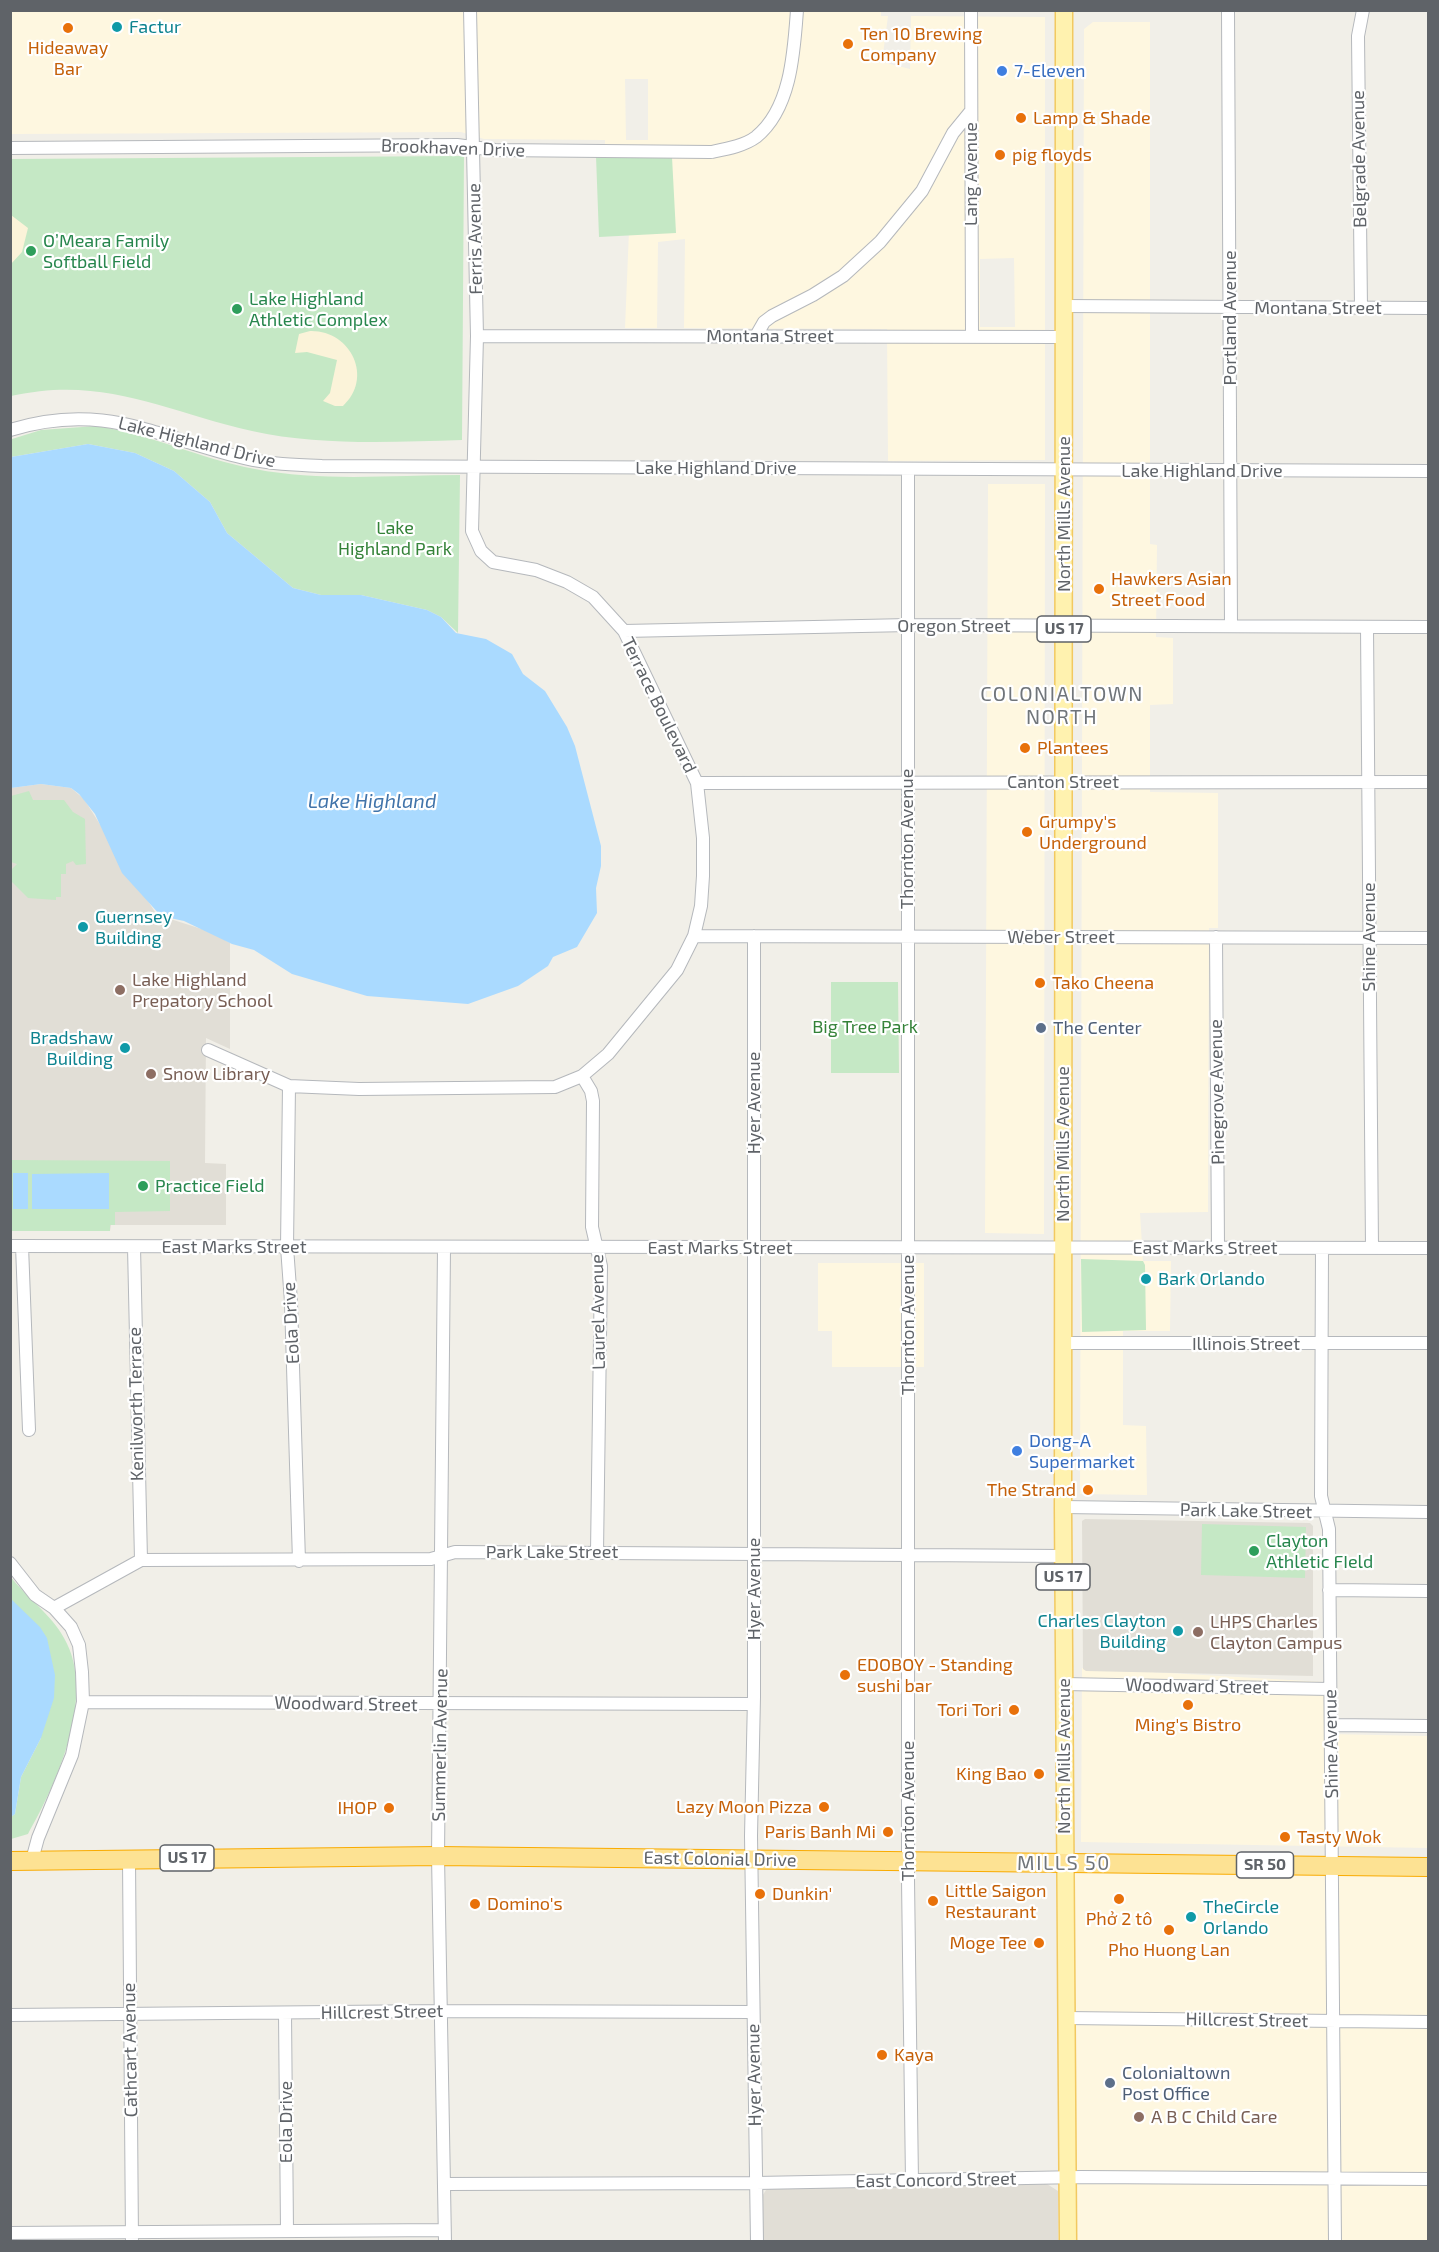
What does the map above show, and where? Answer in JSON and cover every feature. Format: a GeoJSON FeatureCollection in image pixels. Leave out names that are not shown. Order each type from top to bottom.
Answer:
{"type":"FeatureCollection","features":[{"type":"Feature","properties":{"kind":"highway","name":"East Colonial Drive"},"geometry":{"type":"LineString","coordinates":[[10,1861],[438,1856],[1428,1867]]}},
{"type":"Feature","properties":{"kind":"main road","name":"North Mills Avenue"},"geometry":{"type":"LineString","coordinates":[[1064,10],[1063,1556],[1068,2241]]}},
{"type":"Feature","properties":{"kind":"street","name":"Ferris Avenue"},"geometry":{"type":"LineString","coordinates":[[470,10],[477,336],[475,467]]}},
{"type":"Feature","properties":{"kind":"street","name":"Brookhaven Drive"},"geometry":{"type":"LineString","coordinates":[[10,148],[436,145],[495,150],[701,152],[732,148],[755,138],[771,122],[781,105],[797,10]]}},
{"type":"Feature","properties":{"kind":"street","name":"Lang Avenue"},"geometry":{"type":"LineString","coordinates":[[971,10],[972,337]]}},
{"type":"Feature","properties":{"kind":"street","name":"Portland Avenue"},"geometry":{"type":"LineString","coordinates":[[1228,10],[1231,626]]}},
{"type":"Feature","properties":{"kind":"street","name":"Belgrade Avenue"},"geometry":{"type":"LineString","coordinates":[[1361,308],[1358,36],[1363,10]]}},
{"type":"Feature","properties":{"kind":"street"},"geometry":{"type":"LineString","coordinates":[[756,336],[764,322],[843,276],[880,242],[922,191],[953,133],[970,111]]}},
{"type":"Feature","properties":{"kind":"street","name":"Montana Street"},"geometry":{"type":"LineString","coordinates":[[1064,306],[1428,308]]}},
{"type":"Feature","properties":{"kind":"street","name":"Montana Street"},"geometry":{"type":"LineString","coordinates":[[477,336],[1064,337]]}},
{"type":"Feature","properties":{"kind":"street","name":"Lake Highland Drive"},"geometry":{"type":"LineString","coordinates":[[10,430],[68,418],[105,419],[127,423],[264,462],[322,466],[1428,471]]}},
{"type":"Feature","properties":{"kind":"street","name":"Terrace Boulevard"},"geometry":{"type":"LineString","coordinates":[[208,1050],[289,1086],[359,1089],[555,1087],[582,1076],[608,1054],[677,970],[694,936],[701,906],[703,876],[703,838],[697,783],[624,631],[593,597],[567,582],[536,570],[493,562],[481,551],[472,531],[475,467]]}},
{"type":"Feature","properties":{"kind":"street","name":"Thornton Avenue"},"geometry":{"type":"LineString","coordinates":[[908,470],[908,1861],[912,2181]]}},
{"type":"Feature","properties":{"kind":"street","name":"Oregon Street"},"geometry":{"type":"LineString","coordinates":[[624,631],[909,625],[1428,627]]}},
{"type":"Feature","properties":{"kind":"street","name":"Shine Avenue"},"geometry":{"type":"LineString","coordinates":[[1367,627],[1372,1248]]}},
{"type":"Feature","properties":{"kind":"street","name":"Canton Street"},"geometry":{"type":"LineString","coordinates":[[697,783],[1428,782]]}},
{"type":"Feature","properties":{"kind":"street","name":"Weber Street"},"geometry":{"type":"LineString","coordinates":[[694,936],[1428,938]]}},
{"type":"Feature","properties":{"kind":"street","name":"Hyer Avenue"},"geometry":{"type":"LineString","coordinates":[[754,936],[754,1553],[751,1859],[756,2241]]}},
{"type":"Feature","properties":{"kind":"street","name":"Pinegrove Avenue"},"geometry":{"type":"LineString","coordinates":[[1215,937],[1218,1248]]}},
{"type":"Feature","properties":{"kind":"street","name":"Laurel Avenue"},"geometry":{"type":"LineString","coordinates":[[582,1076],[591,1091],[593,1101],[592,1227],[601,1266],[597,1552]]}},
{"type":"Feature","properties":{"kind":"street","name":"Eola Drive"},"geometry":{"type":"LineString","coordinates":[[289,1086],[287,1247],[291,1302],[299,1561]]}},
{"type":"Feature","properties":{"kind":"street"},"geometry":{"type":"LineString","coordinates":[[16,1246],[29,1430]]}},
{"type":"Feature","properties":{"kind":"street","name":"East Marks Street"},"geometry":{"type":"LineString","coordinates":[[16,1246],[1428,1248]]}},
{"type":"Feature","properties":{"kind":"street","name":"Kenilworth Terrace"},"geometry":{"type":"LineString","coordinates":[[134,1247],[141,1560]]}},
{"type":"Feature","properties":{"kind":"street","name":"Summerlin Avenue"},"geometry":{"type":"LineString","coordinates":[[444,1248],[443,1555],[438,1856],[445,2236]]}},
{"type":"Feature","properties":{"kind":"street","name":"Shine Avenue"},"geometry":{"type":"LineString","coordinates":[[1322,1248],[1321,1496],[1329,1528],[1335,2241]]}},
{"type":"Feature","properties":{"kind":"street","name":"Illinois Street"},"geometry":{"type":"LineString","coordinates":[[1063,1343],[1428,1343]]}},
{"type":"Feature","properties":{"kind":"street","name":"Park Lake Street"},"geometry":{"type":"LineString","coordinates":[[1063,1507],[1428,1512]]}},
{"type":"Feature","properties":{"kind":"street","name":"Park Lake Street"},"geometry":{"type":"LineString","coordinates":[[54,1608],[141,1560],[431,1559],[454,1552],[908,1553],[1063,1556]]}},
{"type":"Feature","properties":{"kind":"street"},"geometry":{"type":"LineString","coordinates":[[10,1563],[35,1595],[54,1608],[71,1627],[79,1645],[82,1702],[72,1755],[38,1838],[32,1860]]}},
{"type":"Feature","properties":{"kind":"street"},"geometry":{"type":"LineString","coordinates":[[1329,1590],[1428,1591]]}},
{"type":"Feature","properties":{"kind":"street","name":"Woodward Street"},"geometry":{"type":"LineString","coordinates":[[1064,1684],[1330,1689]]}},
{"type":"Feature","properties":{"kind":"street","name":"Woodward Street"},"geometry":{"type":"LineString","coordinates":[[82,1702],[441,1705],[753,1704]]}},
{"type":"Feature","properties":{"kind":"street"},"geometry":{"type":"LineString","coordinates":[[1330,1725],[1428,1726]]}},
{"type":"Feature","properties":{"kind":"street","name":"Cathcart Avenue"},"geometry":{"type":"LineString","coordinates":[[129,1859],[132,2237]]}},
{"type":"Feature","properties":{"kind":"street","name":"Hillcrest Street"},"geometry":{"type":"LineString","coordinates":[[10,2015],[441,2011],[753,2012]]}},
{"type":"Feature","properties":{"kind":"street","name":"Eola Drive"},"geometry":{"type":"LineString","coordinates":[[285,2013],[287,2231]]}},
{"type":"Feature","properties":{"kind":"street","name":"Hillcrest Street"},"geometry":{"type":"LineString","coordinates":[[1066,2018],[1428,2022]]}},
{"type":"Feature","properties":{"kind":"street","name":"East Concord Street"},"geometry":{"type":"LineString","coordinates":[[444,2184],[756,2183],[1068,2178],[1428,2178]]}},
{"type":"Feature","properties":{"kind":"street"},"geometry":{"type":"LineString","coordinates":[[10,2233],[132,2237],[287,2231],[445,2236]]}},
{"type":"Feature","properties":{"kind":"shaded area"},"geometry":{"type":"Polygon","coordinates":[[[10,11],[881,11],[881,16],[888,16],[882,62],[910,69],[911,16],[1045,17],[1045,460],[888,461],[887,329],[684,328],[685,239],[658,242],[657,328],[625,328],[629,231],[605,230],[605,140],[484,139],[461,132],[11,134],[10,11]],[[625,79],[626,140],[648,140],[648,79],[625,79]],[[1014,258],[980,259],[980,327],[1015,327],[1014,258]]]}},
{"type":"Feature","properties":{"kind":"shaded area"},"geometry":{"type":"Polygon","coordinates":[[[1093,22],[1150,22],[1150,544],[1157,545],[1156,637],[1173,638],[1173,704],[1150,705],[1150,792],[1218,793],[1218,928],[1209,928],[1208,1212],[1140,1213],[1143,1261],[1171,1261],[1170,1331],[1123,1331],[1123,1425],[1146,1426],[1147,1495],[1080,1494],[1084,29],[1093,22]]]}},
{"type":"Feature","properties":{"kind":"shaded area"},"geometry":{"type":"Polygon","coordinates":[[[988,484],[1045,484],[1044,1234],[985,1233],[988,484]]]}},
{"type":"Feature","properties":{"kind":"shaded area","name":"Lake Highland Prepatory School"},"geometry":{"type":"Polygon","coordinates":[[[41,784],[71,788],[84,799],[155,912],[211,932],[230,943],[230,1049],[206,1038],[205,1163],[226,1164],[226,1225],[111,1225],[110,1231],[11,1231],[11,788],[41,784]]]}},
{"type":"Feature","properties":{"kind":"shaded area"},"geometry":{"type":"Polygon","coordinates":[[[818,1263],[924,1263],[924,1367],[832,1367],[832,1331],[818,1331],[818,1263]]]}},
{"type":"Feature","properties":{"kind":"shaded area","name":"LHPS Charles Clayton Campus"},"geometry":{"type":"Polygon","coordinates":[[[1085,1519],[1310,1523],[1313,1526],[1313,1676],[1086,1671],[1083,1669],[1082,1521],[1085,1519]]]}},
{"type":"Feature","properties":{"kind":"shaded area"},"geometry":{"type":"Polygon","coordinates":[[[1082,1668],[1324,1682],[1327,1734],[1428,1736],[1428,1848],[1081,1842],[1082,1668]]]}},
{"type":"Feature","properties":{"kind":"shaded area"},"geometry":{"type":"Polygon","coordinates":[[[1064,1863],[1428,1867],[1428,2241],[1069,2241],[1064,1863]]]}},
{"type":"Feature","properties":{"kind":"shaded area"},"geometry":{"type":"Polygon","coordinates":[[[1047,2184],[1058,2191],[1058,2241],[762,2241],[761,2198],[766,2190],[771,2189],[1047,2184]]]}},
{"type":"Feature","properties":{"kind":"green space","name":"Lake Highland Athletic Complex"},"geometry":{"type":"Polygon","coordinates":[[[464,156],[462,440],[357,442],[304,439],[252,431],[133,398],[105,393],[76,390],[44,391],[11,396],[11,159],[464,156]]]}},
{"type":"Feature","properties":{"kind":"green space"},"geometry":{"type":"Polygon","coordinates":[[[596,156],[672,157],[676,233],[599,237],[596,156]]]}},
{"type":"Feature","properties":{"kind":"green space","name":"Lake Highland Park"},"geometry":{"type":"Polygon","coordinates":[[[96,426],[136,435],[235,465],[280,473],[331,477],[460,475],[458,633],[441,617],[427,610],[361,595],[321,595],[293,588],[227,533],[210,502],[174,471],[135,453],[88,444],[11,457],[12,439],[41,430],[96,426]]]}},
{"type":"Feature","properties":{"kind":"green space"},"geometry":{"type":"Polygon","coordinates":[[[29,791],[33,800],[64,800],[73,812],[85,819],[86,864],[76,865],[73,861],[66,864],[66,874],[61,874],[61,897],[56,897],[56,900],[28,898],[11,881],[11,870],[17,864],[11,862],[11,796],[29,791]]]}},
{"type":"Feature","properties":{"kind":"green space","name":"Big Tree Park"},"geometry":{"type":"Polygon","coordinates":[[[831,982],[898,982],[899,1073],[831,1073],[831,982]]]}},
{"type":"Feature","properties":{"kind":"green space"},"geometry":{"type":"Polygon","coordinates":[[[11,1160],[170,1161],[170,1211],[115,1212],[115,1225],[110,1225],[110,1231],[11,1231],[11,1160]]]}},
{"type":"Feature","properties":{"kind":"green space"},"geometry":{"type":"Polygon","coordinates":[[[1081,1259],[1143,1261],[1145,1265],[1146,1330],[1082,1332],[1081,1259]]]}},
{"type":"Feature","properties":{"kind":"green space","name":"Clayton Athletic FIeld"},"geometry":{"type":"Polygon","coordinates":[[[1202,1524],[1306,1527],[1305,1578],[1201,1575],[1202,1524]]]}},
{"type":"Feature","properties":{"kind":"green space"},"geometry":{"type":"Polygon","coordinates":[[[10,1576],[59,1629],[73,1661],[76,1686],[75,1712],[61,1765],[28,1834],[11,1839],[11,1817],[15,1814],[21,1777],[41,1738],[11,1599],[10,1576]]]}},
{"type":"Feature","properties":{"kind":"sand"},"geometry":{"type":"Polygon","coordinates":[[[11,215],[28,228],[22,252],[11,264],[11,215]]]}},
{"type":"Feature","properties":{"kind":"sand"},"geometry":{"type":"Polygon","coordinates":[[[310,331],[337,338],[354,358],[357,382],[352,395],[343,406],[335,406],[323,401],[330,393],[337,360],[307,352],[295,353],[299,334],[310,331]]]}},
{"type":"Feature","properties":{"kind":"water","name":"Lake Highland"},"geometry":{"type":"Polygon","coordinates":[[[88,444],[135,453],[174,471],[210,502],[227,533],[293,588],[321,595],[361,595],[427,610],[441,617],[456,633],[486,639],[512,654],[523,674],[545,691],[567,727],[575,746],[601,846],[601,866],[596,888],[597,913],[577,947],[553,957],[548,966],[518,986],[468,1004],[367,996],[292,974],[254,950],[232,944],[184,921],[161,916],[122,873],[95,814],[79,794],[71,788],[41,784],[11,788],[11,457],[88,444]]]}},
{"type":"Feature","properties":{"kind":"water"},"geometry":{"type":"Polygon","coordinates":[[[13,1173],[28,1173],[28,1209],[13,1209],[13,1173]]]}},
{"type":"Feature","properties":{"kind":"water"},"geometry":{"type":"Polygon","coordinates":[[[109,1173],[109,1209],[32,1209],[32,1174],[109,1173]]]}},
{"type":"Feature","properties":{"kind":"water"},"geometry":{"type":"Polygon","coordinates":[[[11,1599],[40,1627],[47,1638],[55,1675],[54,1698],[41,1738],[21,1777],[15,1814],[11,1817],[11,1599]]]}},
{"type":"Feature","properties":{"kind":"place","name":"Factur"},"geometry":{"type":"Point","coordinates":[117,27]}},
{"type":"Feature","properties":{"kind":"place","name":"Hideaway Bar"},"geometry":{"type":"Point","coordinates":[68,28]}},
{"type":"Feature","properties":{"kind":"place","name":"Ten 10 Brewing Company"},"geometry":{"type":"Point","coordinates":[848,44]}},
{"type":"Feature","properties":{"kind":"place","name":"7-Eleven"},"geometry":{"type":"Point","coordinates":[1002,71]}},
{"type":"Feature","properties":{"kind":"place","name":"Lamp & Shade"},"geometry":{"type":"Point","coordinates":[1021,118]}},
{"type":"Feature","properties":{"kind":"place","name":"pig floyds"},"geometry":{"type":"Point","coordinates":[1000,155]}},
{"type":"Feature","properties":{"kind":"place","name":"O’Meara Family Softball Field"},"geometry":{"type":"Point","coordinates":[31,251]}},
{"type":"Feature","properties":{"kind":"place","name":"Lake Highland Athletic Complex"},"geometry":{"type":"Point","coordinates":[237,309]}},
{"type":"Feature","properties":{"kind":"place","name":"Hawkers Asian Street Food"},"geometry":{"type":"Point","coordinates":[1099,589]}},
{"type":"Feature","properties":{"kind":"place","name":"Plantees"},"geometry":{"type":"Point","coordinates":[1025,748]}},
{"type":"Feature","properties":{"kind":"place","name":"Grumpy's Underground"},"geometry":{"type":"Point","coordinates":[1027,832]}},
{"type":"Feature","properties":{"kind":"place","name":"Guernsey Building"},"geometry":{"type":"Point","coordinates":[83,927]}},
{"type":"Feature","properties":{"kind":"place","name":"Tako Cheena"},"geometry":{"type":"Point","coordinates":[1040,983]}},
{"type":"Feature","properties":{"kind":"place","name":"Lake Highland Prepatory School"},"geometry":{"type":"Point","coordinates":[120,990]}},
{"type":"Feature","properties":{"kind":"place","name":"The Center"},"geometry":{"type":"Point","coordinates":[1041,1028]}},
{"type":"Feature","properties":{"kind":"place","name":"Bradshaw Building"},"geometry":{"type":"Point","coordinates":[125,1048]}},
{"type":"Feature","properties":{"kind":"place","name":"Snow Library"},"geometry":{"type":"Point","coordinates":[151,1074]}},
{"type":"Feature","properties":{"kind":"place","name":"Practice Field"},"geometry":{"type":"Point","coordinates":[143,1186]}},
{"type":"Feature","properties":{"kind":"place","name":"Bark Orlando"},"geometry":{"type":"Point","coordinates":[1146,1279]}},
{"type":"Feature","properties":{"kind":"place","name":"Dong-A Supermarket"},"geometry":{"type":"Point","coordinates":[1017,1451]}},
{"type":"Feature","properties":{"kind":"place","name":"The Strand"},"geometry":{"type":"Point","coordinates":[1088,1490]}},
{"type":"Feature","properties":{"kind":"place","name":"Clayton Athletic FIeld"},"geometry":{"type":"Point","coordinates":[1254,1551]}},
{"type":"Feature","properties":{"kind":"place","name":"Charles Clayton Building"},"geometry":{"type":"Point","coordinates":[1178,1631]}},
{"type":"Feature","properties":{"kind":"place","name":"LHPS Charles Clayton Campus"},"geometry":{"type":"Point","coordinates":[1198,1632]}},
{"type":"Feature","properties":{"kind":"place","name":"EDOBOY - Standing sushi bar"},"geometry":{"type":"Point","coordinates":[845,1675]}},
{"type":"Feature","properties":{"kind":"place","name":"Ming's Bistro"},"geometry":{"type":"Point","coordinates":[1188,1705]}},
{"type":"Feature","properties":{"kind":"place","name":"Tori Tori"},"geometry":{"type":"Point","coordinates":[1014,1710]}},
{"type":"Feature","properties":{"kind":"place","name":"King Bao"},"geometry":{"type":"Point","coordinates":[1039,1774]}},
{"type":"Feature","properties":{"kind":"place","name":"Lazy Moon Pizza"},"geometry":{"type":"Point","coordinates":[824,1807]}},
{"type":"Feature","properties":{"kind":"place","name":"IHOP"},"geometry":{"type":"Point","coordinates":[389,1808]}},
{"type":"Feature","properties":{"kind":"place","name":"Paris Banh Mi"},"geometry":{"type":"Point","coordinates":[888,1832]}},
{"type":"Feature","properties":{"kind":"place","name":"Tasty Wok"},"geometry":{"type":"Point","coordinates":[1285,1837]}},
{"type":"Feature","properties":{"kind":"place","name":"Dunkin'"},"geometry":{"type":"Point","coordinates":[760,1894]}},
{"type":"Feature","properties":{"kind":"place","name":"Phở 2 tô"},"geometry":{"type":"Point","coordinates":[1119,1899]}},
{"type":"Feature","properties":{"kind":"place","name":"Little Saigon Restaurant"},"geometry":{"type":"Point","coordinates":[933,1901]}},
{"type":"Feature","properties":{"kind":"place","name":"Domino's"},"geometry":{"type":"Point","coordinates":[475,1904]}},
{"type":"Feature","properties":{"kind":"place","name":"TheCircle Orlando"},"geometry":{"type":"Point","coordinates":[1191,1917]}},
{"type":"Feature","properties":{"kind":"place","name":"Pho Huong Lan"},"geometry":{"type":"Point","coordinates":[1169,1930]}},
{"type":"Feature","properties":{"kind":"place","name":"Moge Tee"},"geometry":{"type":"Point","coordinates":[1039,1943]}},
{"type":"Feature","properties":{"kind":"place","name":"Kaya"},"geometry":{"type":"Point","coordinates":[882,2055]}},
{"type":"Feature","properties":{"kind":"place","name":"Colonialtown Post Office"},"geometry":{"type":"Point","coordinates":[1110,2083]}},
{"type":"Feature","properties":{"kind":"place","name":"A B C Child Care"},"geometry":{"type":"Point","coordinates":[1139,2117]}},
{"type":"Feature","properties":{"kind":"district","name":"COLONIALTOWN NORTH"},"geometry":{"type":"Point","coordinates":[1062,706]}},
{"type":"Feature","properties":{"kind":"district","name":"MILLS 50"},"geometry":{"type":"Point","coordinates":[1064,1863]}}]}
